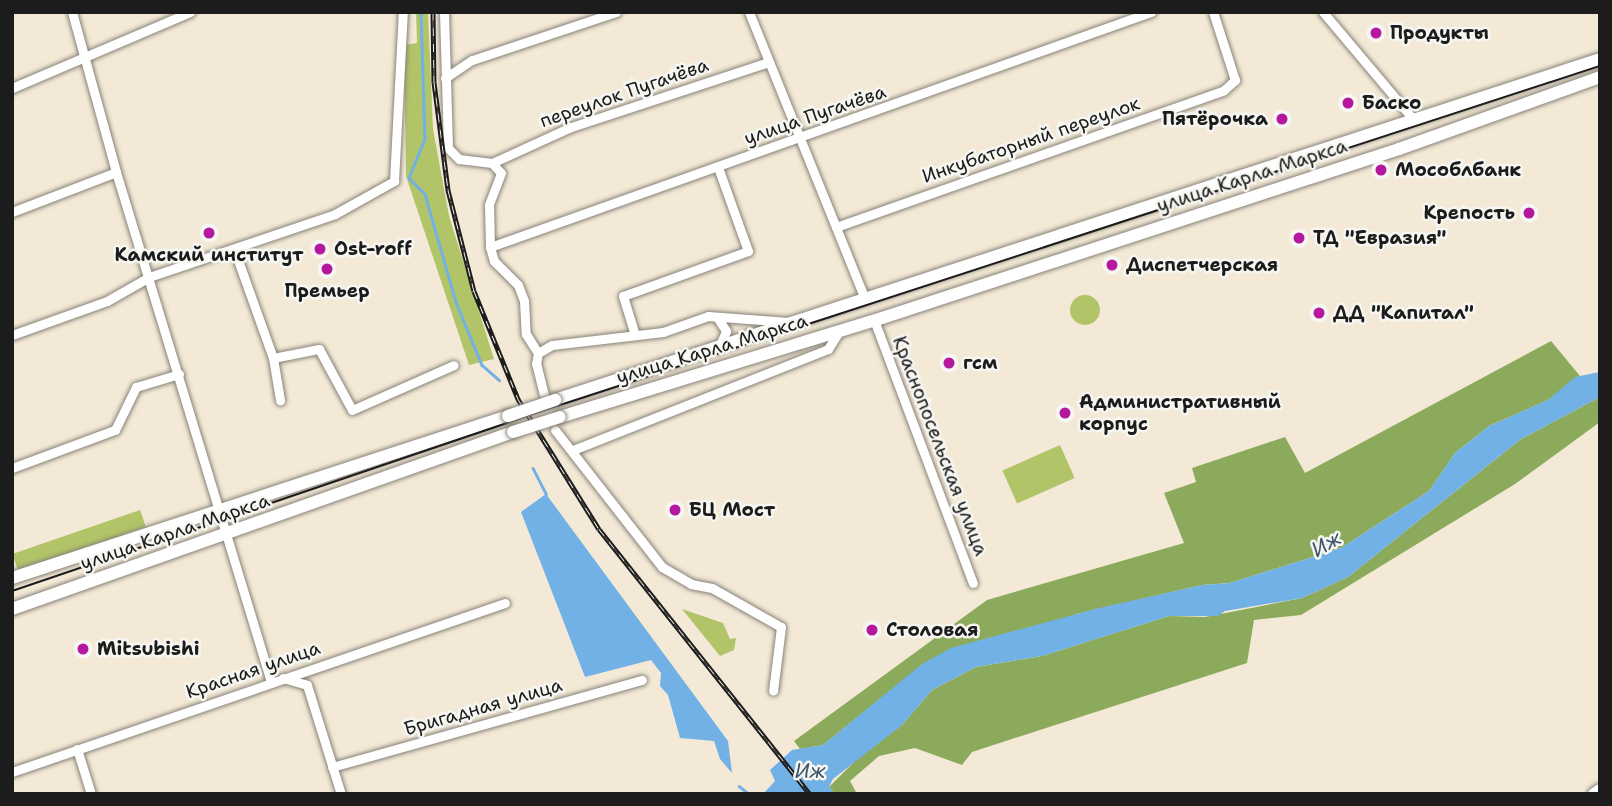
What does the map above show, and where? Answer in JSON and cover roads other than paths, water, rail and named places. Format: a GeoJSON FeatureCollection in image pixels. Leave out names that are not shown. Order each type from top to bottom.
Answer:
{"type":"FeatureCollection","features":[{"type":"Feature","properties":{"kind":"main road","name":"улица Карла Маркса"},"geometry":{"type":"LineString","coordinates":[[12,579],[508,416],[550,398],[794,323],[864,296],[1388,125],[1414,120],[1600,59]]}},
{"type":"Feature","properties":{"kind":"main road","name":"улица Карла Маркса"},"geometry":{"type":"LineString","coordinates":[[12,609],[226,536],[513,432],[841,328],[874,320],[1600,77]]}},
{"type":"Feature","properties":{"kind":"main road"},"geometry":{"type":"LineString","coordinates":[[1414,120],[1426,136]]}},
{"type":"Feature","properties":{"kind":"main road"},"geometry":{"type":"LineString","coordinates":[[864,296],[874,320]]}},
{"type":"Feature","properties":{"kind":"main road"},"geometry":{"type":"LineString","coordinates":[[1594,794],[1600,790]]}},
{"type":"Feature","properties":{"kind":"street"},"geometry":{"type":"LineString","coordinates":[[72,12],[116,173],[271,682]]}},
{"type":"Feature","properties":{"kind":"street"},"geometry":{"type":"LineString","coordinates":[[12,88],[190,12]]}},
{"type":"Feature","properties":{"kind":"street"},"geometry":{"type":"LineString","coordinates":[[12,335],[107,301],[149,277],[335,214],[394,181],[403,12]]}},
{"type":"Feature","properties":{"kind":"street"},"geometry":{"type":"LineString","coordinates":[[444,12],[448,148],[459,159],[492,163],[501,173],[500,186],[489,205],[490,247],[494,261],[517,285],[524,302],[526,334],[538,353],[536,364],[550,398]]}},
{"type":"Feature","properties":{"kind":"street"},"geometry":{"type":"LineString","coordinates":[[445,78],[472,60],[616,12]]}},
{"type":"Feature","properties":{"kind":"street"},"geometry":{"type":"LineString","coordinates":[[749,12],[864,296]]}},
{"type":"Feature","properties":{"kind":"street","name":"улица Пугачёва"},"geometry":{"type":"LineString","coordinates":[[490,247],[1151,12]]}},
{"type":"Feature","properties":{"kind":"street","name":"Инкубаторный переулок"},"geometry":{"type":"LineString","coordinates":[[836,228],[1224,90],[1235,80],[1213,12]]}},
{"type":"Feature","properties":{"kind":"street"},"geometry":{"type":"LineString","coordinates":[[1322,12],[1414,120]]}},
{"type":"Feature","properties":{"kind":"street","name":"переулок Пугачёва"},"geometry":{"type":"LineString","coordinates":[[492,163],[571,127],[769,61]]}},
{"type":"Feature","properties":{"kind":"street"},"geometry":{"type":"LineString","coordinates":[[635,335],[623,296],[748,251],[718,167]]}},
{"type":"Feature","properties":{"kind":"street"},"geometry":{"type":"LineString","coordinates":[[12,212],[116,173]]}},
{"type":"Feature","properties":{"kind":"street"},"geometry":{"type":"LineString","coordinates":[[234,249],[273,358],[280,400]]}},
{"type":"Feature","properties":{"kind":"street"},"geometry":{"type":"LineString","coordinates":[[538,353],[552,345],[635,335],[717,317],[794,323]]}},
{"type":"Feature","properties":{"kind":"street"},"geometry":{"type":"LineString","coordinates":[[710,350],[725,338],[717,317]]}},
{"type":"Feature","properties":{"kind":"street","name":"Краснопосельская улица"},"geometry":{"type":"LineString","coordinates":[[874,320],[973,583]]}},
{"type":"Feature","properties":{"kind":"street"},"geometry":{"type":"LineString","coordinates":[[573,450],[640,420],[828,349],[841,328]]}},
{"type":"Feature","properties":{"kind":"street"},"geometry":{"type":"LineString","coordinates":[[273,358],[319,349],[352,410],[454,365]]}},
{"type":"Feature","properties":{"kind":"street"},"geometry":{"type":"LineString","coordinates":[[12,468],[115,429],[136,387],[179,374]]}},
{"type":"Feature","properties":{"kind":"street"},"geometry":{"type":"LineString","coordinates":[[555,429],[662,567],[691,584],[712,588],[781,627],[773,691]]}},
{"type":"Feature","properties":{"kind":"street","name":"Красная улица"},"geometry":{"type":"LineString","coordinates":[[12,772],[505,603]]}},
{"type":"Feature","properties":{"kind":"street"},"geometry":{"type":"LineString","coordinates":[[283,677],[307,685],[341,794]]}},
{"type":"Feature","properties":{"kind":"street","name":"Бригадная улица"},"geometry":{"type":"LineString","coordinates":[[332,767],[642,680]]}},
{"type":"Feature","properties":{"kind":"street"},"geometry":{"type":"LineString","coordinates":[[77,749],[91,794]]}},
{"type":"Feature","properties":{"kind":"water","name":"Иж"},"geometry":{"type":"Polygon","coordinates":[[[1600,372],[1600,397],[1521,439],[1348,577],[1302,598],[1225,611],[1218,616],[1169,616],[1042,656],[976,667],[932,690],[902,725],[833,779],[829,787],[835,794],[763,794],[775,781],[770,770],[792,750],[823,745],[922,664],[951,648],[1095,609],[1202,585],[1230,583],[1341,548],[1429,491],[1455,453],[1489,426],[1548,400],[1575,377],[1600,372]]]}},
{"type":"Feature","properties":{"kind":"water"},"geometry":{"type":"Polygon","coordinates":[[[546,494],[728,741],[732,773],[720,759],[714,741],[680,738],[668,695],[660,686],[661,673],[651,660],[585,677],[521,512],[546,494]]]}},
{"type":"Feature","properties":{"kind":"waterway"},"geometry":{"type":"LineString","coordinates":[[421,12],[425,139],[409,178],[425,194],[456,302],[482,365],[499,380]]}},
{"type":"Feature","properties":{"kind":"waterway"},"geometry":{"type":"LineString","coordinates":[[533,468],[546,494]]}},
{"type":"Feature","properties":{"kind":"waterway"},"geometry":{"type":"LineString","coordinates":[[739,786],[749,794]]}},
{"type":"Feature","properties":{"kind":"tram line"},"geometry":{"type":"LineString","coordinates":[[12,591],[557,406],[1600,66]]}},
{"type":"Feature","properties":{"kind":"railway"},"geometry":{"type":"LineString","coordinates":[[433,12],[434,82],[448,190],[474,291],[518,399],[599,529],[810,794]]}},
{"type":"Feature","properties":{"kind":"place","name":"Продукты"},"geometry":{"type":"Point","coordinates":[1376,33]}},
{"type":"Feature","properties":{"kind":"place","name":"Баско"},"geometry":{"type":"Point","coordinates":[1348,103]}},
{"type":"Feature","properties":{"kind":"place","name":"Пятёрочка"},"geometry":{"type":"Point","coordinates":[1282,119]}},
{"type":"Feature","properties":{"kind":"place","name":"Мособлбанк"},"geometry":{"type":"Point","coordinates":[1381,170]}},
{"type":"Feature","properties":{"kind":"place","name":"Крепость"},"geometry":{"type":"Point","coordinates":[1529,213]}},
{"type":"Feature","properties":{"kind":"place","name":"Камский институт"},"geometry":{"type":"Point","coordinates":[209,233]}},
{"type":"Feature","properties":{"kind":"place","name":"ТД \"Евразия\""},"geometry":{"type":"Point","coordinates":[1299,238]}},
{"type":"Feature","properties":{"kind":"place","name":"Ost-roff"},"geometry":{"type":"Point","coordinates":[320,249]}},
{"type":"Feature","properties":{"kind":"place","name":"Диспетчерская"},"geometry":{"type":"Point","coordinates":[1112,265]}},
{"type":"Feature","properties":{"kind":"place","name":"Премьер"},"geometry":{"type":"Point","coordinates":[327,269]}},
{"type":"Feature","properties":{"kind":"place","name":"ДД \"Капитал\""},"geometry":{"type":"Point","coordinates":[1319,313]}},
{"type":"Feature","properties":{"kind":"place","name":"гсм"},"geometry":{"type":"Point","coordinates":[949,363]}},
{"type":"Feature","properties":{"kind":"place","name":"Административный корпус"},"geometry":{"type":"Point","coordinates":[1065,413]}},
{"type":"Feature","properties":{"kind":"place","name":"БЦ Мост"},"geometry":{"type":"Point","coordinates":[675,510]}},
{"type":"Feature","properties":{"kind":"place","name":"Столовая"},"geometry":{"type":"Point","coordinates":[872,630]}},
{"type":"Feature","properties":{"kind":"place","name":"Mitsubishi"},"geometry":{"type":"Point","coordinates":[83,649]}}]}
